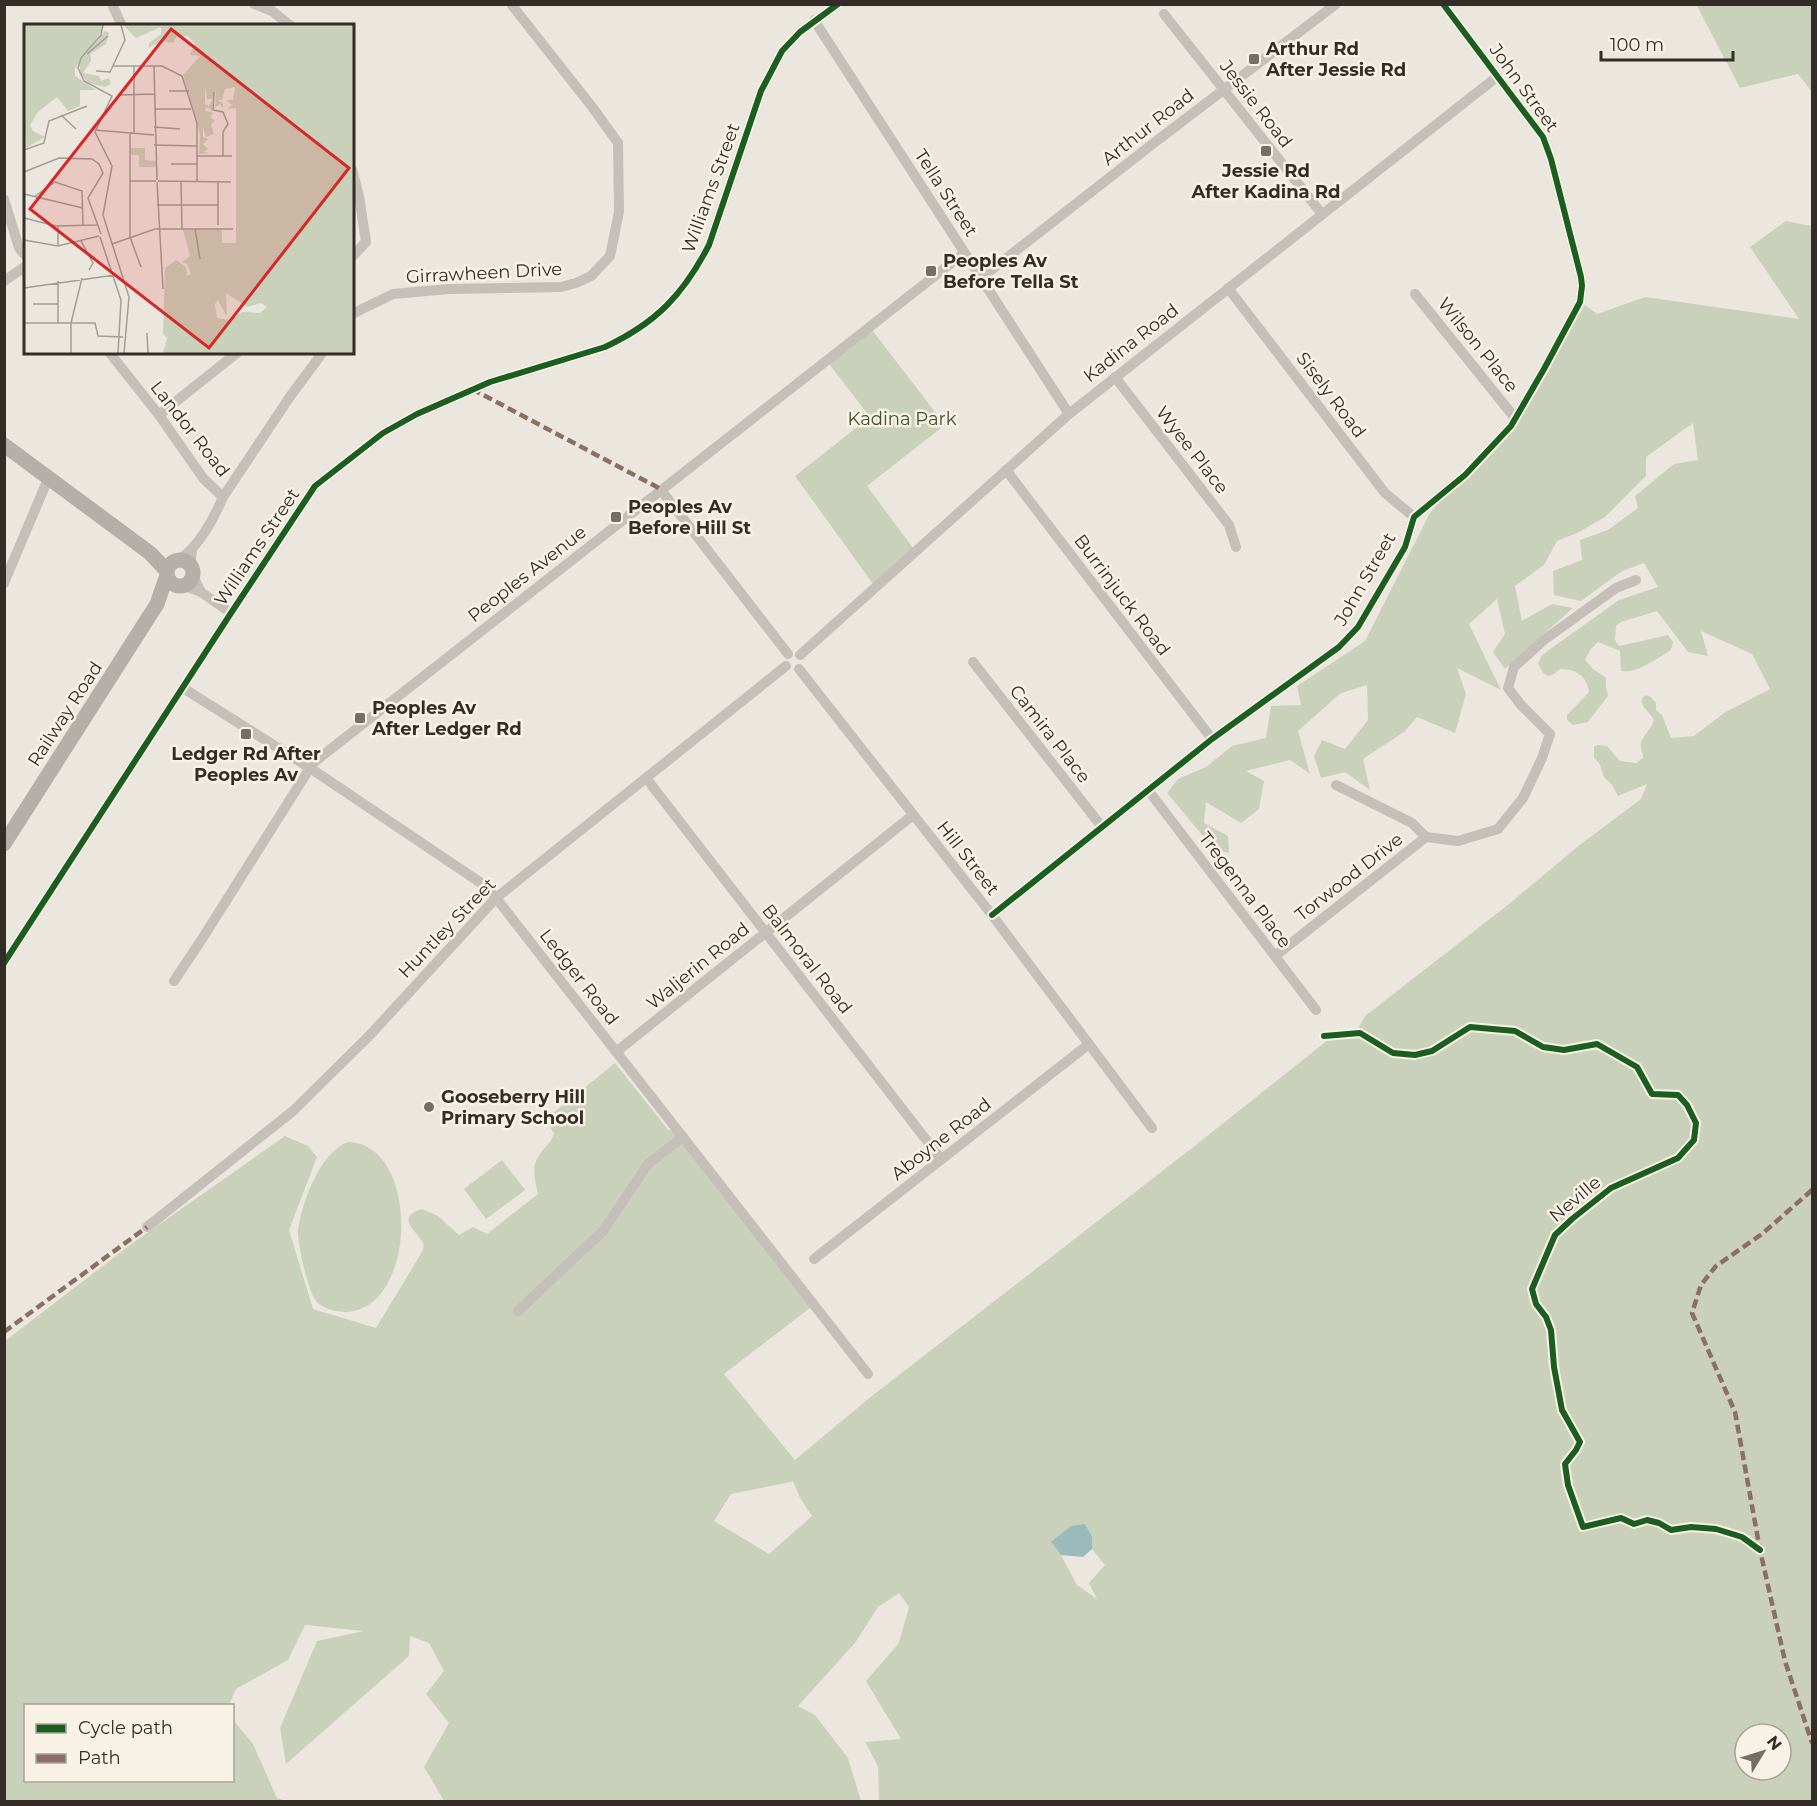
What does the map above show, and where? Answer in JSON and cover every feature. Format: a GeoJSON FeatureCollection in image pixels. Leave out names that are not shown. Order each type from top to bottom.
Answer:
{"type":"FeatureCollection","features":[{"type":"Feature","properties":{"kind":"street"},"geometry":{"type":"LineString","coordinates":[[112,4],[121,24]]}},
{"type":"Feature","properties":{"kind":"street"},"geometry":{"type":"LineString","coordinates":[[254,4],[272,11],[288,24]]}},
{"type":"Feature","properties":{"kind":"street","name":"Girrawheen Drive"},"geometry":{"type":"LineString","coordinates":[[354,313],[393,294],[450,289],[561,287],[591,276],[610,256],[619,212],[618,143],[511,4]]}},
{"type":"Feature","properties":{"kind":"street","name":"Williams Street"},"geometry":{"type":"LineString","coordinates":[[4,963],[315,486],[383,433],[417,414],[472,389],[622,340],[668,306],[697,268],[709,245],[761,91],[782,51],[814,20],[838,4]]}},
{"type":"Feature","properties":{"kind":"street","name":"Arthur Road"},"geometry":{"type":"LineString","coordinates":[[981,278],[1336,4]]}},
{"type":"Feature","properties":{"kind":"street","name":"John Street"},"geometry":{"type":"LineString","coordinates":[[992,915],[1212,739],[1339,647],[1358,627],[1405,547],[1414,517],[1465,475],[1510,426],[1580,302],[1582,286],[1579,266],[1547,147],[1540,131],[1443,4]]}},
{"type":"Feature","properties":{"kind":"street","name":"Jessie Road"},"geometry":{"type":"LineString","coordinates":[[1164,14],[1322,214]]}},
{"type":"Feature","properties":{"kind":"street","name":"Tella Street"},"geometry":{"type":"LineString","coordinates":[[814,20],[1069,414]]}},
{"type":"Feature","properties":{"kind":"street","name":"Kadina Road"},"geometry":{"type":"LineString","coordinates":[[800,655],[1069,414],[1498,76]]}},
{"type":"Feature","properties":{"kind":"street"},"geometry":{"type":"LineString","coordinates":[[354,177],[366,242],[354,255]]}},
{"type":"Feature","properties":{"kind":"street"},"geometry":{"type":"LineString","coordinates":[[4,199],[20,248],[24,253]]}},
{"type":"Feature","properties":{"kind":"street","name":"Peoples Avenue"},"geometry":{"type":"LineString","coordinates":[[174,981],[313,763],[964,253]]}},
{"type":"Feature","properties":{"kind":"street"},"geometry":{"type":"LineString","coordinates":[[4,281],[24,267]]}},
{"type":"Feature","properties":{"kind":"street","name":"Sisely Road"},"geometry":{"type":"LineString","coordinates":[[1228,288],[1384,493],[1414,517]]}},
{"type":"Feature","properties":{"kind":"street","name":"Wilson Place"},"geometry":{"type":"LineString","coordinates":[[1415,294],[1515,418]]}},
{"type":"Feature","properties":{"kind":"street","name":"Landor Road"},"geometry":{"type":"LineString","coordinates":[[111,354],[159,415],[203,478],[223,497]]}},
{"type":"Feature","properties":{"kind":"street"},"geometry":{"type":"LineString","coordinates":[[159,415],[235,354]]}},
{"type":"Feature","properties":{"kind":"street"},"geometry":{"type":"LineString","coordinates":[[180,570],[217,512],[223,497],[289,398],[322,354]]}},
{"type":"Feature","properties":{"kind":"street","name":"Wyee Place"},"geometry":{"type":"LineString","coordinates":[[1115,377],[1229,525],[1236,547]]}},
{"type":"Feature","properties":{"kind":"street"},"geometry":{"type":"LineString","coordinates":[[4,445],[150,553],[180,570],[201,592],[231,613]]}},
{"type":"Feature","properties":{"kind":"street","name":"Burrinjuck Road"},"geometry":{"type":"LineString","coordinates":[[1006,470],[1212,739]]}},
{"type":"Feature","properties":{"kind":"street"},"geometry":{"type":"LineString","coordinates":[[4,584],[48,479]]}},
{"type":"Feature","properties":{"kind":"street"},"geometry":{"type":"LineString","coordinates":[[661,490],[788,654]]}},
{"type":"Feature","properties":{"kind":"street","name":"Railway Road"},"geometry":{"type":"LineString","coordinates":[[4,844],[180,570]]}},
{"type":"Feature","properties":{"kind":"street","name":"Torwood Drive"},"geometry":{"type":"LineString","coordinates":[[1275,956],[1426,837],[1458,841],[1498,829],[1523,798],[1550,734],[1521,705],[1508,688],[1514,667],[1544,640],[1607,594],[1636,580]]}},
{"type":"Feature","properties":{"kind":"street"},"geometry":{"type":"LineString","coordinates":[[794,652],[800,655],[803,662],[799,669],[792,670],[786,666],[784,660],[788,654],[794,652]]}},
{"type":"Feature","properties":{"kind":"street","name":"Camira Place"},"geometry":{"type":"LineString","coordinates":[[973,662],[1102,827]]}},
{"type":"Feature","properties":{"kind":"street","name":"Huntley Street"},"geometry":{"type":"LineString","coordinates":[[147,1227],[294,1111],[370,1035],[496,897],[786,666]]}},
{"type":"Feature","properties":{"kind":"street","name":"Hill Street"},"geometry":{"type":"LineString","coordinates":[[799,669],[992,915],[1152,1128]]}},
{"type":"Feature","properties":{"kind":"street","name":"Ledger Road"},"geometry":{"type":"LineString","coordinates":[[183,688],[310,768],[483,885],[496,897],[868,1374]]}},
{"type":"Feature","properties":{"kind":"street","name":"Balmoral Road"},"geometry":{"type":"LineString","coordinates":[[646,778],[941,1160]]}},
{"type":"Feature","properties":{"kind":"street"},"geometry":{"type":"LineString","coordinates":[[1336,785],[1412,823],[1426,837]]}},
{"type":"Feature","properties":{"kind":"street","name":"Tregenna Place"},"geometry":{"type":"LineString","coordinates":[[1149,790],[1316,1010]]}},
{"type":"Feature","properties":{"kind":"street","name":"Waljerin Road"},"geometry":{"type":"LineString","coordinates":[[616,1052],[913,815]]}},
{"type":"Feature","properties":{"kind":"street","name":"Aboyne Road"},"geometry":{"type":"LineString","coordinates":[[814,1259],[1089,1044]]}},
{"type":"Feature","properties":{"kind":"street"},"geometry":{"type":"LineString","coordinates":[[518,1311],[603,1231],[648,1164],[683,1137]]}},
{"type":"Feature","properties":{"kind":"green space"},"geometry":{"type":"Polygon","coordinates":[[[1695,5],[1812,5],[1812,92],[1798,74],[1740,88],[1695,5]]]}},
{"type":"Feature","properties":{"kind":"green space"},"geometry":{"type":"Polygon","coordinates":[[[1786,221],[1812,226],[1812,1801],[879,1801],[878,1766],[865,1742],[901,1739],[866,1681],[899,1643],[909,1607],[899,1593],[878,1607],[855,1643],[798,1706],[815,1715],[848,1758],[861,1801],[444,1801],[424,1767],[449,1723],[426,1694],[444,1671],[429,1643],[410,1636],[409,1656],[286,1764],[280,1728],[317,1641],[364,1631],[305,1625],[288,1660],[236,1689],[229,1704],[24,1704],[24,1782],[234,1782],[234,1721],[253,1744],[277,1798],[286,1801],[5,1802],[5,1341],[130,1245],[285,1136],[308,1146],[317,1157],[289,1230],[313,1309],[376,1328],[422,1252],[423,1243],[410,1225],[409,1217],[422,1209],[438,1216],[459,1235],[473,1227],[487,1234],[538,1194],[534,1176],[535,1163],[554,1134],[546,1119],[615,1063],[669,1131],[674,1126],[814,1305],[724,1374],[795,1460],[868,1399],[1328,1040],[1345,1034],[1353,1037],[1365,1016],[1509,904],[1577,847],[1641,799],[1647,784],[1618,796],[1604,777],[1594,757],[1594,747],[1607,746],[1620,761],[1636,763],[1643,758],[1641,743],[1654,720],[1644,707],[1642,698],[1646,695],[1656,703],[1656,710],[1662,715],[1671,738],[1694,736],[1724,713],[1770,689],[1752,654],[1701,631],[1708,656],[1688,652],[1657,611],[1621,622],[1616,626],[1615,640],[1619,646],[1668,635],[1673,642],[1671,650],[1654,661],[1641,668],[1621,671],[1620,651],[1598,642],[1591,649],[1585,660],[1606,678],[1608,696],[1588,722],[1573,725],[1567,720],[1567,715],[1589,692],[1580,674],[1560,669],[1548,676],[1543,673],[1538,664],[1542,655],[1619,600],[1658,587],[1644,563],[1622,571],[1581,601],[1554,595],[1553,571],[1582,560],[1580,540],[1608,530],[1638,508],[1635,496],[1674,464],[1698,460],[1693,423],[1646,457],[1646,476],[1605,517],[1557,541],[1544,565],[1515,586],[1522,621],[1552,604],[1573,608],[1505,669],[1493,652],[1505,634],[1497,599],[1469,624],[1501,690],[1457,668],[1466,694],[1455,733],[1417,717],[1404,732],[1363,759],[1370,790],[1345,772],[1321,778],[1314,756],[1322,740],[1345,749],[1368,720],[1367,685],[1341,693],[1298,731],[1310,774],[1290,760],[1246,771],[1264,781],[1259,809],[1241,823],[1206,802],[1204,823],[1228,836],[1229,853],[1214,849],[1167,793],[1178,779],[1206,767],[1232,746],[1266,738],[1271,706],[1301,705],[1297,686],[1365,641],[1430,513],[1509,431],[1585,305],[1597,314],[1645,297],[1799,319],[1750,247],[1786,221]],[[793,1481],[731,1494],[714,1521],[769,1554],[812,1516],[800,1498],[793,1481]],[[1092,1537],[1051,1542],[1061,1555],[1077,1585],[1097,1599],[1089,1583],[1105,1565],[1092,1549],[1092,1537]]]}},
{"type":"Feature","properties":{"kind":"green space","name":"Kadina Park"},"geometry":{"type":"Polygon","coordinates":[[[869,326],[945,425],[867,486],[916,552],[876,588],[795,476],[870,417],[826,360],[869,326]]]}},
{"type":"Feature","properties":{"kind":"green space"},"geometry":{"type":"Polygon","coordinates":[[[348,1142],[372,1150],[388,1169],[398,1196],[401,1227],[397,1258],[387,1285],[369,1304],[345,1312],[325,1308],[313,1296],[299,1245],[298,1230],[308,1192],[314,1179],[329,1156],[348,1142]]]}},
{"type":"Feature","properties":{"kind":"green space"},"geometry":{"type":"Polygon","coordinates":[[[502,1160],[525,1190],[486,1219],[464,1189],[502,1160]]]}},
{"type":"Feature","properties":{"kind":"water"},"geometry":{"type":"Polygon","coordinates":[[[1085,1524],[1092,1537],[1092,1549],[1083,1557],[1061,1555],[1051,1542],[1071,1526],[1085,1524]]]}},
{"type":"Feature","properties":{"kind":"marked path"},"geometry":{"type":"LineString","coordinates":[[472,389],[661,490]]}},
{"type":"Feature","properties":{"kind":"marked path"},"geometry":{"type":"LineString","coordinates":[[1812,1190],[1762,1234],[1716,1266],[1701,1285],[1692,1313],[1735,1412],[1760,1550],[1785,1661],[1812,1743]]}},
{"type":"Feature","properties":{"kind":"marked path"},"geometry":{"type":"LineString","coordinates":[[4,1332],[147,1227]]}},
{"type":"Feature","properties":{"kind":"cycle path"},"geometry":{"type":"LineString","coordinates":[[4,963],[315,486],[383,433],[417,414],[490,382],[605,347],[639,328],[666,306],[689,279],[709,245],[761,91],[782,51],[800,32],[838,4]]}},
{"type":"Feature","properties":{"kind":"cycle path"},"geometry":{"type":"LineString","coordinates":[[992,915],[1212,739],[1339,647],[1358,627],[1405,547],[1414,517],[1465,475],[1511,426],[1580,302],[1581,277],[1551,159],[1543,137],[1443,4]]}},
{"type":"Feature","properties":{"kind":"cycle path","name":"Neville"},"geometry":{"type":"LineString","coordinates":[[1324,1036],[1360,1033],[1393,1053],[1415,1055],[1432,1051],[1470,1027],[1515,1031],[1543,1047],[1564,1050],[1597,1044],[1637,1067],[1652,1094],[1678,1095],[1687,1105],[1696,1123],[1694,1140],[1678,1158],[1611,1188],[1572,1219],[1555,1235],[1532,1289],[1536,1304],[1546,1317],[1551,1330],[1554,1367],[1562,1410],[1580,1442],[1565,1464],[1568,1485],[1583,1527],[1621,1518],[1634,1524],[1647,1520],[1659,1523],[1671,1530],[1691,1527],[1716,1529],[1742,1537],[1760,1550]]}},
{"type":"Feature","properties":{"kind":"place","name":"Arthur Rd After Jessie Rd"},"geometry":{"type":"Point","coordinates":[1254,59]}},
{"type":"Feature","properties":{"kind":"place","name":"Jessie Rd After Kadina Rd"},"geometry":{"type":"Point","coordinates":[1266,151]}},
{"type":"Feature","properties":{"kind":"place","name":"Peoples Av Before Tella St"},"geometry":{"type":"Point","coordinates":[931,271]}},
{"type":"Feature","properties":{"kind":"place","name":"Peoples Av Before Hill St"},"geometry":{"type":"Point","coordinates":[616,517]}},
{"type":"Feature","properties":{"kind":"place","name":"Peoples Av After Ledger Rd"},"geometry":{"type":"Point","coordinates":[360,718]}},
{"type":"Feature","properties":{"kind":"place","name":"Ledger Rd After Peoples Av"},"geometry":{"type":"Point","coordinates":[246,734]}},
{"type":"Feature","properties":{"kind":"place","name":"Gooseberry Hill Primary School"},"geometry":{"type":"Point","coordinates":[429,1107]}}]}
